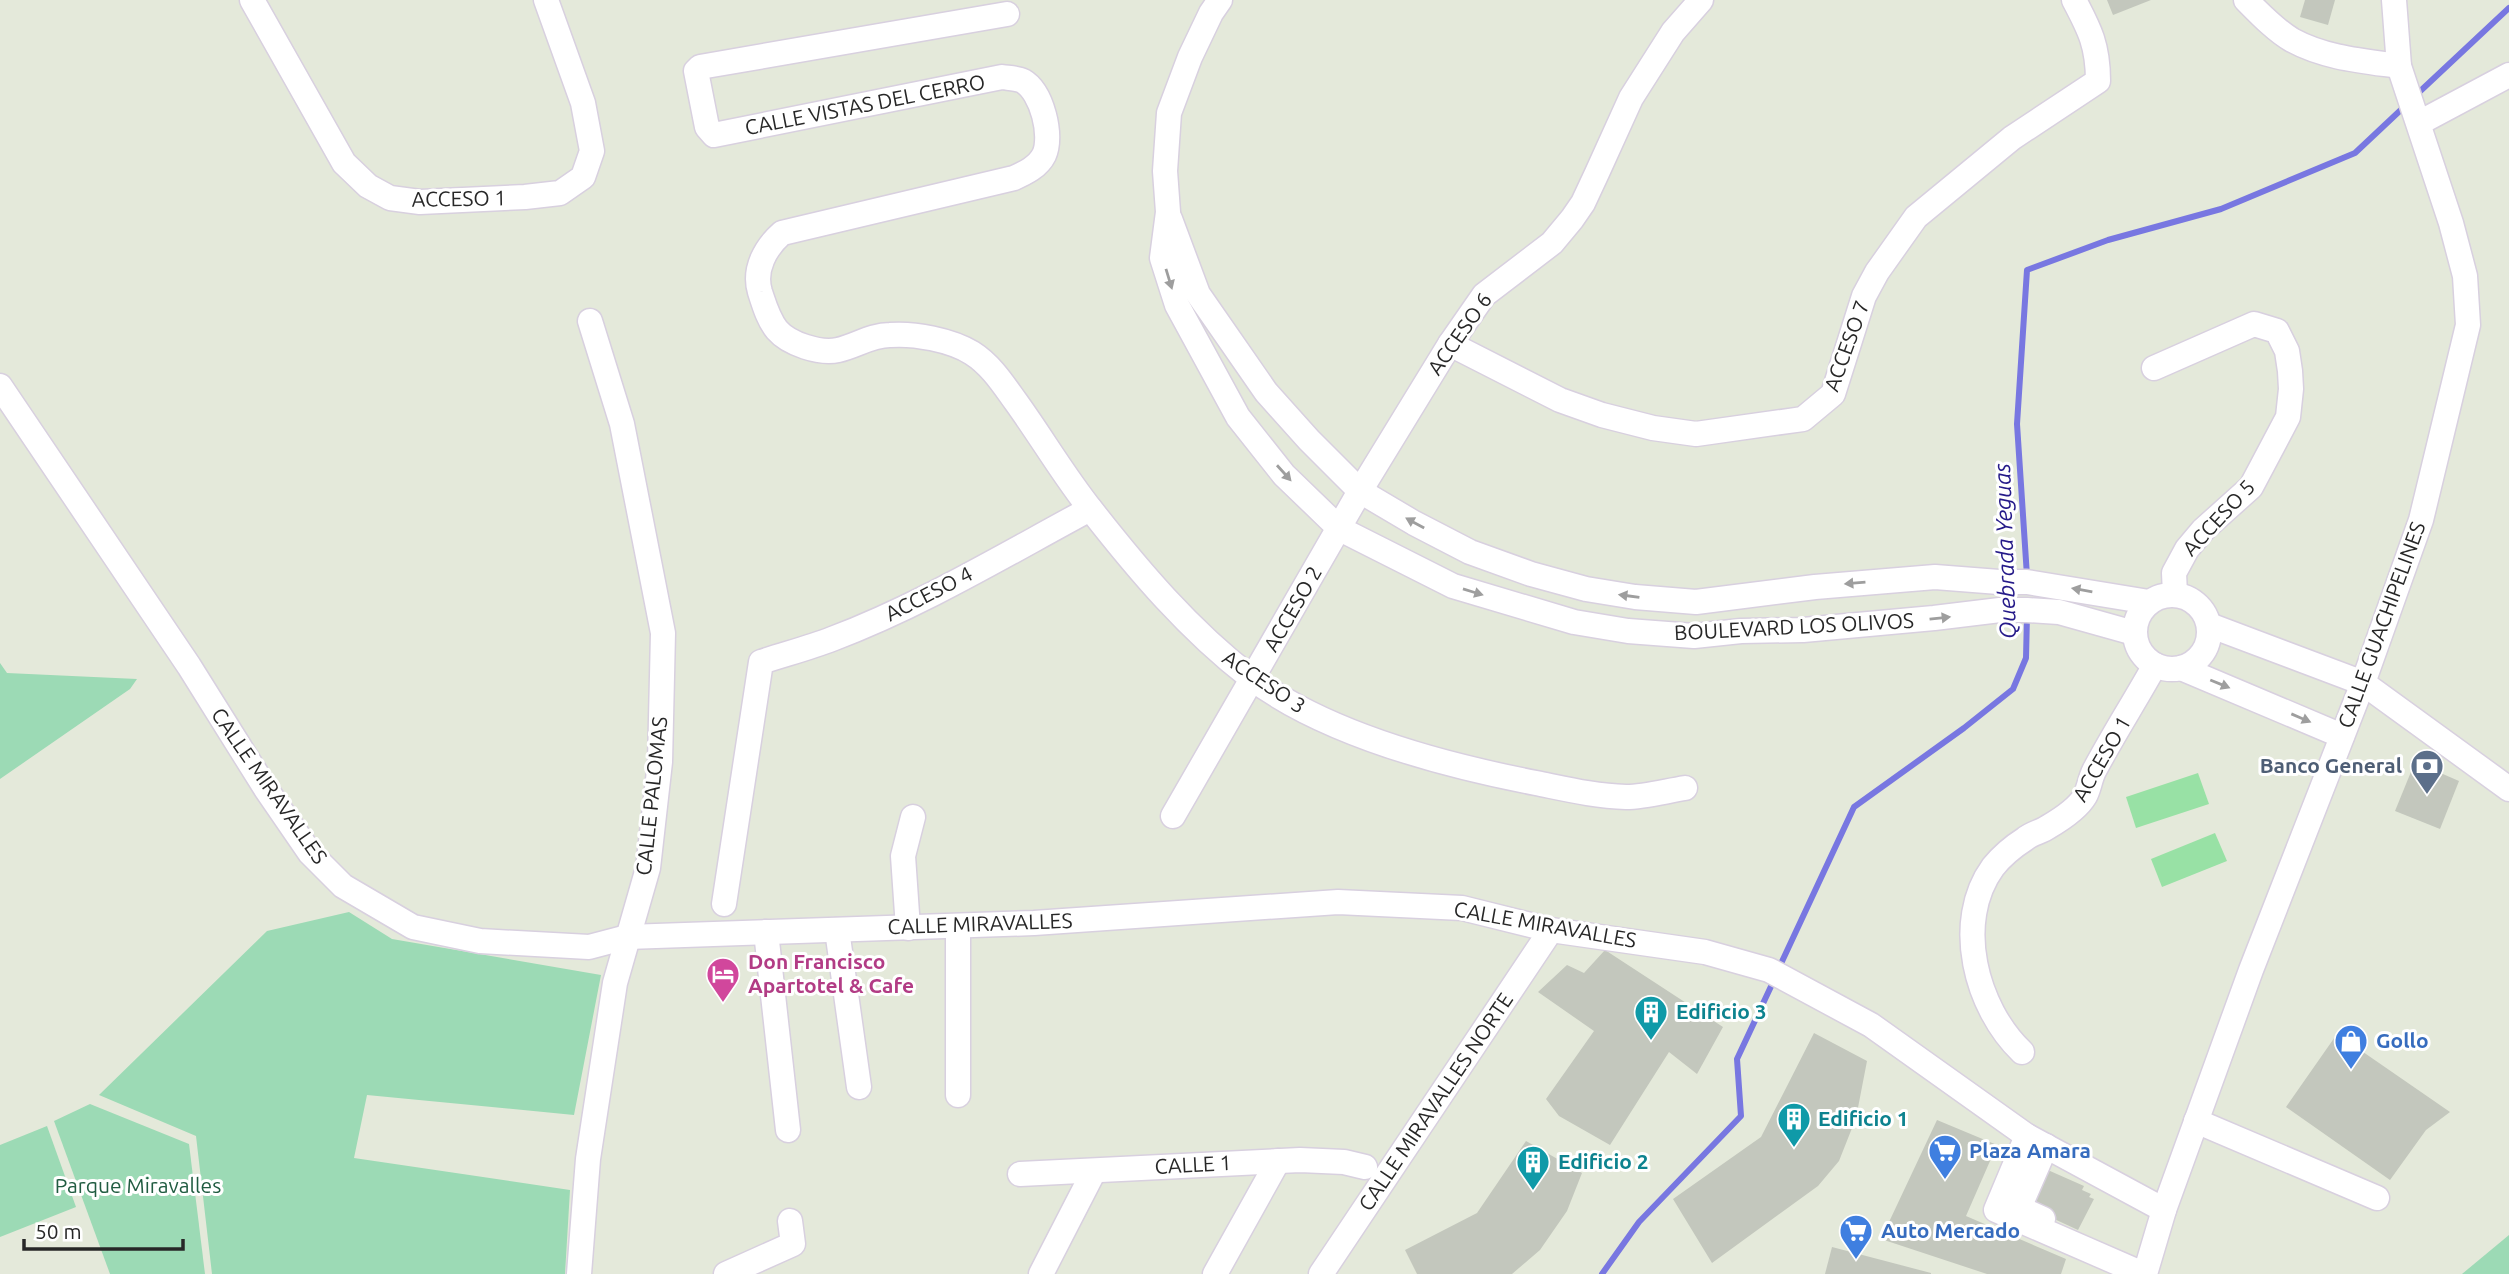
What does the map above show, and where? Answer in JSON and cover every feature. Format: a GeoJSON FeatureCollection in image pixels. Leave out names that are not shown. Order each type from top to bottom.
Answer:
{"type":"FeatureCollection","features":[{"type":"Feature","properties":{"kind":"street","name":"ACCESO 1"},"geometry":{"type":"LineString","coordinates":[[252,0],[344,163],[368,186],[390,198],[420,202],[560,193],[583,177],[592,151],[583,103],[552,2]]}},
{"type":"Feature","properties":{"kind":"street","name":"BOULEVARD LOS OLIVOS"},"geometry":{"type":"LineString","coordinates":[[1220,0],[1190,57],[1169,113],[1165,171],[1168,212],[1162,258],[1177,305],[1199,350],[1238,417],[1284,475],[1350,510],[1453,586],[1574,622],[1628,631],[1693,636],[1741,631],[1803,630],[2000,610],[2027,610],[2059,612],[2134,633]]}},
{"type":"Feature","properties":{"kind":"street","name":"ACCESO 6"},"geometry":{"type":"LineString","coordinates":[[1350,510],[1450,344],[1484,295],[1552,243],[1572,219],[1598,173],[1631,98],[1673,32],[1701,0]]}},
{"type":"Feature","properties":{"kind":"street","name":"ACCESO 7"},"geometry":{"type":"LineString","coordinates":[[1450,344],[1508,376],[1560,400],[1602,415],[1653,428],[1696,434],[1803,419],[1833,394],[1864,296],[1877,272],[1916,217],[2012,138],[2098,81],[2098,57],[2074,0]]}},
{"type":"Feature","properties":{"kind":"street"},"geometry":{"type":"LineString","coordinates":[[2246,0],[2268,22],[2293,40],[2403,77]]}},
{"type":"Feature","properties":{"kind":"street","name":"CALLE GUACHIPELINES"},"geometry":{"type":"LineString","coordinates":[[2145,1272],[2164,1210],[2251,970],[2363,683],[2421,520],[2468,325],[2465,276],[2451,223],[2403,77],[2394,0]]}},
{"type":"Feature","properties":{"kind":"street","name":"CALLE VISTAS DEL CERRO"},"geometry":{"type":"LineString","coordinates":[[971,352],[929,337],[889,334],[838,350],[822,351],[794,342],[777,331],[766,312],[757,285],[759,267],[768,245],[782,233],[1014,178],[1030,170],[1044,156],[1047,142],[1043,110],[1035,92],[1022,80],[1002,77],[714,135],[708,127],[696,71],[700,66],[1007,14]]}},
{"type":"Feature","properties":{"kind":"street"},"geometry":{"type":"LineString","coordinates":[[2417,118],[2509,75]]}},
{"type":"Feature","properties":{"kind":"street","name":"BOULEVARD LOS OLIVOS"},"geometry":{"type":"LineString","coordinates":[[1168,212],[1198,294],[1266,392],[1309,440],[1350,510],[1414,523],[1470,552],[1531,574],[1575,586],[1635,597],[1696,602],[1935,577],[2027,582],[2149,602]]}},
{"type":"Feature","properties":{"kind":"street","name":"CALLE PALOMAS"},"geometry":{"type":"LineString","coordinates":[[579,1274],[588,1159],[615,983],[648,868],[660,762],[663,633],[622,424],[590,321]]}},
{"type":"Feature","properties":{"kind":"street","name":"ACCESO 5"},"geometry":{"type":"LineString","coordinates":[[2154,368],[2254,324],[2277,331],[2287,351],[2290,371],[2288,417],[2261,471],[2251,488],[2203,530],[2187,549],[2174,573],[2175,594]]}},
{"type":"Feature","properties":{"kind":"street","name":"ACCESO 3"},"geometry":{"type":"LineString","coordinates":[[971,352],[995,373],[1090,509],[1154,587],[1217,650],[1252,679],[1303,711],[1380,742],[1443,763],[1596,794],[1628,797],[1685,788]]}},
{"type":"Feature","properties":{"kind":"street","name":"CALLE MIRAVALLES"},"geometry":{"type":"LineString","coordinates":[[0,386],[107,542],[310,853],[344,886],[413,927],[480,941],[589,947],[627,937],[1034,923],[1338,902],[1462,908],[1551,930],[1706,952],[1780,975],[1871,1025],[2037,1141],[2164,1210]]}},
{"type":"Feature","properties":{"kind":"street","name":"ACCESO 4"},"geometry":{"type":"LineString","coordinates":[[724,904],[761,662],[832,639],[885,616],[930,595],[1090,509]]}},
{"type":"Feature","properties":{"kind":"street","name":"ACCESO 2"},"geometry":{"type":"LineString","coordinates":[[1173,816],[1350,510]]}},
{"type":"Feature","properties":{"kind":"street"},"geometry":{"type":"LineString","coordinates":[[2175,594],[2191,599],[2203,610],[2210,636],[2202,654],[2193,663],[2168,669],[2155,665],[2140,652],[2134,633],[2136,621],[2149,602],[2161,595],[2175,594]]}},
{"type":"Feature","properties":{"kind":"street"},"geometry":{"type":"LineString","coordinates":[[1741,631],[1746,595]]}},
{"type":"Feature","properties":{"kind":"street"},"geometry":{"type":"LineString","coordinates":[[2209,625],[2363,683],[2509,789]]}},
{"type":"Feature","properties":{"kind":"street","name":"ACCESO 1"},"geometry":{"type":"LineString","coordinates":[[2022,1052],[2001,1028],[1984,995],[1975,965],[1975,909],[1979,897],[1994,865],[2026,837],[2049,827],[2073,809],[2085,796],[2092,774],[2155,665]]}},
{"type":"Feature","properties":{"kind":"street"},"geometry":{"type":"LineString","coordinates":[[2180,668],[2342,736]]}},
{"type":"Feature","properties":{"kind":"street"},"geometry":{"type":"LineString","coordinates":[[908,928],[903,856],[913,817]]}},
{"type":"Feature","properties":{"kind":"street"},"geometry":{"type":"LineString","coordinates":[[958,926],[958,1095]]}},
{"type":"Feature","properties":{"kind":"street"},"geometry":{"type":"LineString","coordinates":[[837,930],[859,1087]]}},
{"type":"Feature","properties":{"kind":"street","name":"CALLE MIRAVALLES NORTE"},"geometry":{"type":"LineString","coordinates":[[1321,1274],[1551,930]]}},
{"type":"Feature","properties":{"kind":"street"},"geometry":{"type":"LineString","coordinates":[[766,932],[788,1130]]}},
{"type":"Feature","properties":{"kind":"street"},"geometry":{"type":"LineString","coordinates":[[2196,1121],[2377,1198]]}},
{"type":"Feature","properties":{"kind":"street"},"geometry":{"type":"LineString","coordinates":[[2037,1141],[2019,1208],[2145,1272]]}},
{"type":"Feature","properties":{"kind":"street","name":"CALLE 1"},"geometry":{"type":"LineString","coordinates":[[1020,1174],[1322,1160],[1365,1167]]}},
{"type":"Feature","properties":{"kind":"street"},"geometry":{"type":"LineString","coordinates":[[1215,1274],[1278,1161]]}},
{"type":"Feature","properties":{"kind":"street"},"geometry":{"type":"LineString","coordinates":[[1041,1274],[1094,1171]]}},
{"type":"Feature","properties":{"kind":"street"},"geometry":{"type":"LineString","coordinates":[[726,1274],[793,1244],[790,1221]]}},
{"type":"Feature","properties":{"kind":"green space"},"geometry":{"type":"Polygon","coordinates":[[[0,663],[7,673],[137,679],[130,689],[0,779],[0,663]]]}},
{"type":"Feature","properties":{"kind":"green space"},"geometry":{"type":"Polygon","coordinates":[[[2198,773],[2209,804],[2136,828],[2126,797],[2198,773]]]}},
{"type":"Feature","properties":{"kind":"green space"},"geometry":{"type":"Polygon","coordinates":[[[2215,833],[2227,861],[2162,887],[2151,859],[2215,833]]]}},
{"type":"Feature","properties":{"kind":"green space"},"geometry":{"type":"Polygon","coordinates":[[[349,912],[392,939],[601,975],[574,1115],[367,1095],[354,1158],[570,1190],[565,1274],[212,1274],[196,1136],[99,1095],[267,931],[349,912]]]}},
{"type":"Feature","properties":{"kind":"green space","name":"Parque Miravalles"},"geometry":{"type":"Polygon","coordinates":[[[90,1104],[189,1144],[205,1274],[110,1274],[54,1121],[90,1104]]]}},
{"type":"Feature","properties":{"kind":"green space"},"geometry":{"type":"Polygon","coordinates":[[[47,1126],[76,1207],[0,1237],[0,1145],[47,1126]]]}},
{"type":"Feature","properties":{"kind":"green space"},"geometry":{"type":"Polygon","coordinates":[[[2509,1235],[2509,1274],[2462,1274],[2509,1235]]]}},
{"type":"Feature","properties":{"kind":"building"},"geometry":{"type":"Polygon","coordinates":[[[2107,0],[2151,0],[2113,15],[2107,0]]]}},
{"type":"Feature","properties":{"kind":"building"},"geometry":{"type":"Polygon","coordinates":[[[2305,0],[2335,0],[2328,25],[2300,17],[2305,0]]]}},
{"type":"Feature","properties":{"kind":"building","name":"Banco General"},"geometry":{"type":"Polygon","coordinates":[[[2415,762],[2459,781],[2440,829],[2395,811],[2415,762]]]}},
{"type":"Feature","properties":{"kind":"building","name":"Edificio 3"},"geometry":{"type":"Polygon","coordinates":[[[1605,950],[1723,1027],[1697,1074],[1669,1052],[1610,1145],[1559,1116],[1546,1099],[1594,1031],[1538,992],[1567,965],[1584,973],[1605,950]]]}},
{"type":"Feature","properties":{"kind":"building","name":"Edificio 1"},"geometry":{"type":"Polygon","coordinates":[[[1814,1033],[1867,1061],[1856,1118],[1839,1161],[1818,1186],[1712,1263],[1673,1199],[1761,1137],[1814,1033]]]}},
{"type":"Feature","properties":{"kind":"building","name":"Gollo"},"geometry":{"type":"Polygon","coordinates":[[[2337,1034],[2450,1112],[2426,1130],[2390,1180],[2286,1107],[2337,1034]]]}},
{"type":"Feature","properties":{"kind":"building","name":"Plaza Amara"},"geometry":{"type":"Polygon","coordinates":[[[1937,1120],[1997,1145],[1966,1216],[2066,1259],[2061,1274],[1987,1274],[1881,1239],[1937,1120]]]}},
{"type":"Feature","properties":{"kind":"building","name":"Edificio 2"},"geometry":{"type":"Polygon","coordinates":[[[1526,1141],[1582,1173],[1567,1211],[1540,1250],[1512,1274],[1417,1274],[1405,1250],[1477,1213],[1526,1141]]]}},
{"type":"Feature","properties":{"kind":"building","name":"Plaza Amara"},"geometry":{"type":"Polygon","coordinates":[[[2041,1167],[2084,1186],[2082,1190],[2091,1194],[2089,1197],[2094,1199],[2078,1230],[2024,1205],[2041,1167]]]}},
{"type":"Feature","properties":{"kind":"building","name":"Auto Mercado"},"geometry":{"type":"Polygon","coordinates":[[[1832,1247],[1931,1273],[1931,1274],[1825,1274],[1832,1247]]]}},
{"type":"Feature","properties":{"kind":"waterway","name":"Quebrada Yeguas"},"geometry":{"type":"LineString","coordinates":[[2415,96],[2509,8]]}},
{"type":"Feature","properties":{"kind":"waterway","name":"Quebrada Yeguas"},"geometry":{"type":"LineString","coordinates":[[2027,576],[2017,424],[2027,270],[2108,240],[2221,209],[2355,153],[2405,106]]}},
{"type":"Feature","properties":{"kind":"waterway","name":"Quebrada Yeguas"},"geometry":{"type":"LineString","coordinates":[[1778,970],[1854,807],[1964,728],[2013,689],[2026,658],[2027,615]]}},
{"type":"Feature","properties":{"kind":"waterway","name":"Quebrada Yeguas"},"geometry":{"type":"LineString","coordinates":[[1602,1274],[1639,1222],[1741,1116],[1737,1059],[1774,980]]}},
{"type":"Feature","properties":{"kind":"place","name":"Banco General"},"geometry":{"type":"Point","coordinates":[2427,796]}},
{"type":"Feature","properties":{"kind":"place","name":"Don Francisco Apartotel & Cafe"},"geometry":{"type":"Point","coordinates":[723,1004]}},
{"type":"Feature","properties":{"kind":"place","name":"Edificio 3"},"geometry":{"type":"Point","coordinates":[1651,1042]}},
{"type":"Feature","properties":{"kind":"place","name":"Gollo"},"geometry":{"type":"Point","coordinates":[2351,1071]}},
{"type":"Feature","properties":{"kind":"place","name":"Edificio 1"},"geometry":{"type":"Point","coordinates":[1794,1149]}},
{"type":"Feature","properties":{"kind":"place","name":"Plaza Amara"},"geometry":{"type":"Point","coordinates":[1945,1181]}},
{"type":"Feature","properties":{"kind":"place","name":"Edificio 2"},"geometry":{"type":"Point","coordinates":[1533,1192]}},
{"type":"Feature","properties":{"kind":"place","name":"Auto Mercado"},"geometry":{"type":"Point","coordinates":[1856,1261]}}]}
